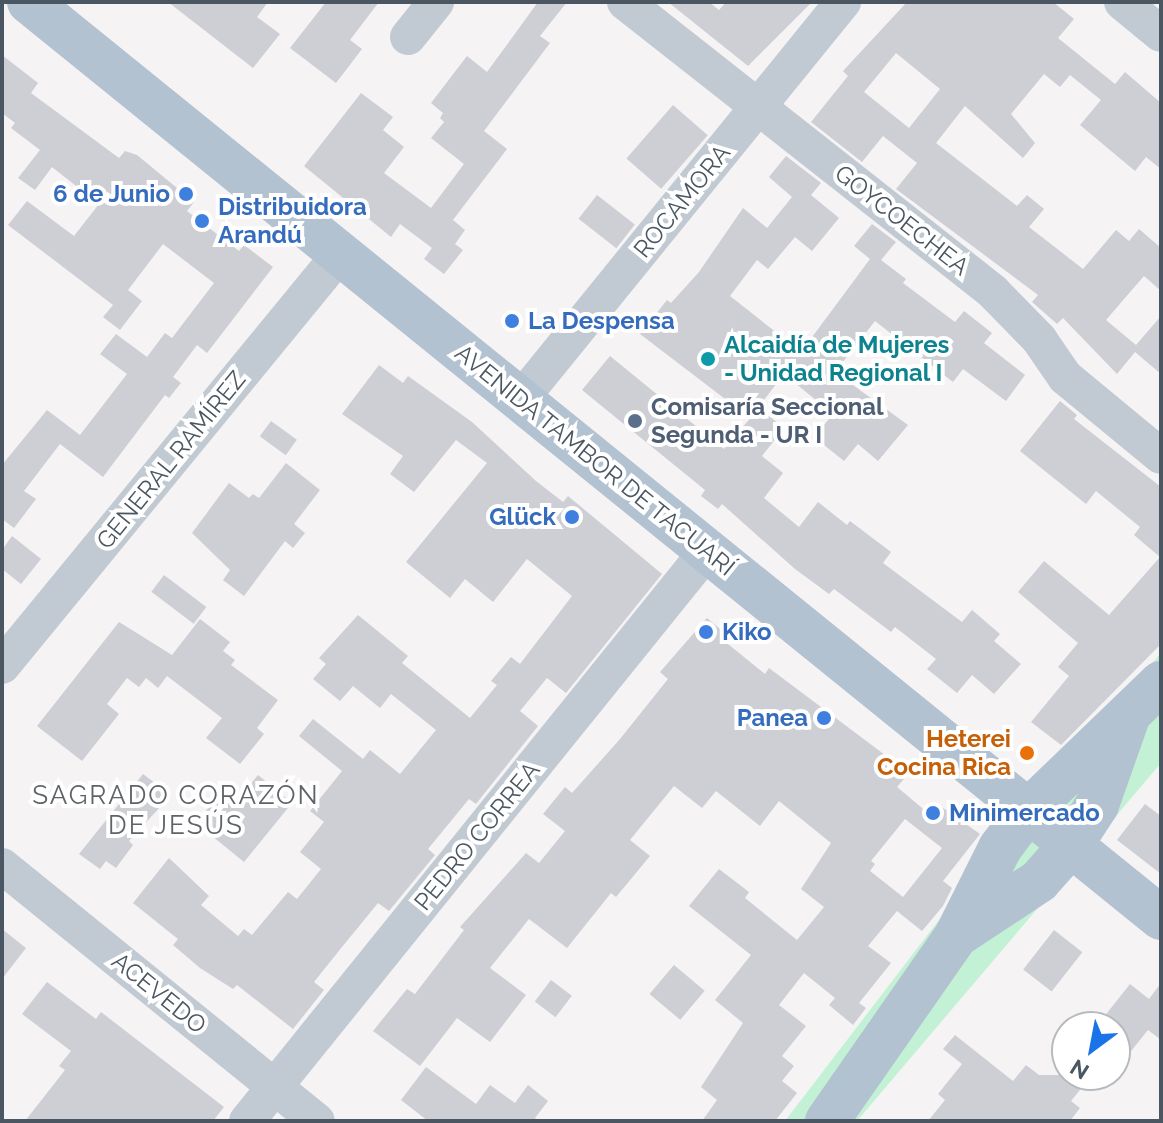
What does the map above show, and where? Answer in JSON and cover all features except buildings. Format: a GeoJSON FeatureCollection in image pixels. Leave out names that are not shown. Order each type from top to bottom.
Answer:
{"type":"FeatureCollection","features":[{"type":"Feature","properties":{"kind":"main road","name":"AVENIDA TAMBOR DE TACUARÍ"},"geometry":{"type":"LineString","coordinates":[[29,2],[1161,918]]}},
{"type":"Feature","properties":{"kind":"main road"},"geometry":{"type":"LineString","coordinates":[[836,1118],[956,936],[1000,848],[1061,774],[1127,720],[1161,683]]}},
{"type":"Feature","properties":{"kind":"main road"},"geometry":{"type":"LineString","coordinates":[[956,936],[1039,881],[1071,845],[1097,805],[1127,720]]}},
{"type":"Feature","properties":{"kind":"street"},"geometry":{"type":"LineString","coordinates":[[408,37],[436,2]]}},
{"type":"Feature","properties":{"kind":"street","name":"GOYCOECHEA"},"geometry":{"type":"LineString","coordinates":[[625,2],[993,292],[1039,339],[1065,377],[1161,456]]}},
{"type":"Feature","properties":{"kind":"street","name":"ROCAMORA"},"geometry":{"type":"LineString","coordinates":[[520,400],[843,2]]}},
{"type":"Feature","properties":{"kind":"street"},"geometry":{"type":"LineString","coordinates":[[1122,2],[1161,34]]}},
{"type":"Feature","properties":{"kind":"street","name":"GENERAL RAMÍREZ"},"geometry":{"type":"LineString","coordinates":[[2,666],[340,254]]}},
{"type":"Feature","properties":{"kind":"street","name":"PEDRO CORREA"},"geometry":{"type":"LineString","coordinates":[[247,1121],[707,551]]}},
{"type":"Feature","properties":{"kind":"street","name":"ACEVEDO"},"geometry":{"type":"LineString","coordinates":[[2,866],[317,1121]]}},
{"type":"Feature","properties":{"kind":"green space"},"geometry":{"type":"Polygon","coordinates":[[[1161,653],[1161,763],[857,1121],[785,1121],[1024,809],[1161,653]]]}},
{"type":"Feature","properties":{"kind":"place","name":"6 de Junio"},"geometry":{"type":"Point","coordinates":[186,194]}},
{"type":"Feature","properties":{"kind":"place","name":"Distribuidora Arandú"},"geometry":{"type":"Point","coordinates":[202,221]}},
{"type":"Feature","properties":{"kind":"place","name":"La Despensa"},"geometry":{"type":"Point","coordinates":[512,321]}},
{"type":"Feature","properties":{"kind":"place","name":"Alcaidía de Mujeres - Unidad Regional I"},"geometry":{"type":"Point","coordinates":[708,359]}},
{"type":"Feature","properties":{"kind":"place","name":"Comisaría Seccional Segunda - UR I"},"geometry":{"type":"Point","coordinates":[635,421]}},
{"type":"Feature","properties":{"kind":"place","name":"Glück"},"geometry":{"type":"Point","coordinates":[572,517]}},
{"type":"Feature","properties":{"kind":"place","name":"Kiko"},"geometry":{"type":"Point","coordinates":[706,632]}},
{"type":"Feature","properties":{"kind":"place","name":"Panea"},"geometry":{"type":"Point","coordinates":[824,718]}},
{"type":"Feature","properties":{"kind":"place","name":"Heterei Cocina Rica"},"geometry":{"type":"Point","coordinates":[1027,753]}},
{"type":"Feature","properties":{"kind":"place","name":"Minimercado"},"geometry":{"type":"Point","coordinates":[933,813]}},
{"type":"Feature","properties":{"kind":"district","name":"SAGRADO CORAZÓN DE JESÚS"},"geometry":{"type":"Point","coordinates":[176,811]}}]}
